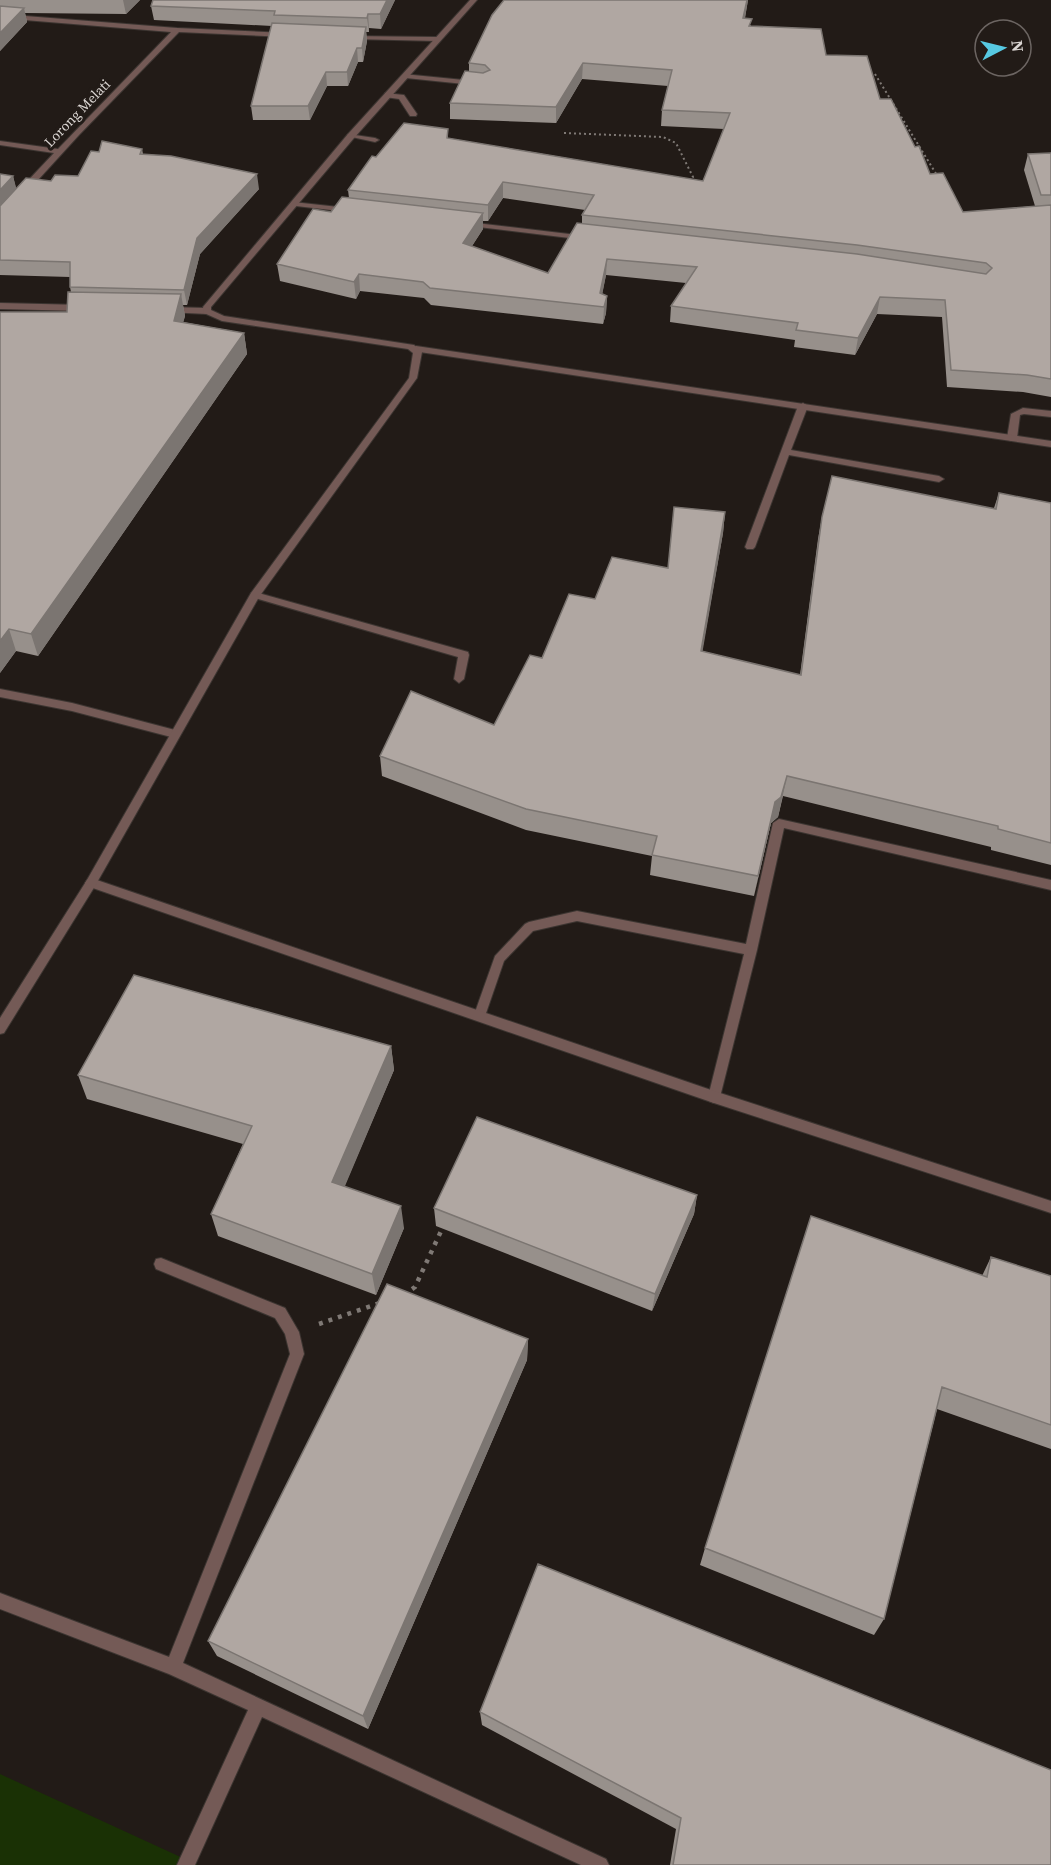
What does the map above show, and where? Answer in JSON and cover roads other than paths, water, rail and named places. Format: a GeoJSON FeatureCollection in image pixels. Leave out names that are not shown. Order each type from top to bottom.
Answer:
{"type":"FeatureCollection","features":[{"type":"Feature","properties":{"kind":"street"},"geometry":{"type":"LineString","coordinates":[[207,311],[210,301],[296,204],[351,136],[474,0]]}},
{"type":"Feature","properties":{"kind":"street"},"geometry":{"type":"LineString","coordinates":[[0,16],[177,30],[298,35]]}},
{"type":"Feature","properties":{"kind":"street","name":"Lorong Melati"},"geometry":{"type":"LineString","coordinates":[[21,193],[177,30]]}},
{"type":"Feature","properties":{"kind":"street"},"geometry":{"type":"LineString","coordinates":[[344,37],[437,39]]}},
{"type":"Feature","properties":{"kind":"street"},"geometry":{"type":"LineString","coordinates":[[406,76],[484,85]]}},
{"type":"Feature","properties":{"kind":"street"},"geometry":{"type":"LineString","coordinates":[[387,95],[401,97],[413,114]]}},
{"type":"Feature","properties":{"kind":"street"},"geometry":{"type":"LineString","coordinates":[[351,136],[375,140]]}},
{"type":"Feature","properties":{"kind":"street"},"geometry":{"type":"LineString","coordinates":[[0,143],[59,151]]}},
{"type":"Feature","properties":{"kind":"street"},"geometry":{"type":"LineString","coordinates":[[296,204],[354,210]]}},
{"type":"Feature","properties":{"kind":"street"},"geometry":{"type":"LineString","coordinates":[[459,223],[596,239]]}},
{"type":"Feature","properties":{"kind":"street"},"geometry":{"type":"LineString","coordinates":[[0,306],[95,308]]}},
{"type":"Feature","properties":{"kind":"street"},"geometry":{"type":"LineString","coordinates":[[162,310],[207,311],[222,318],[416,349],[1051,444]]}},
{"type":"Feature","properties":{"kind":"street"},"geometry":{"type":"LineString","coordinates":[[0,1029],[91,883],[255,595],[413,378],[419,356],[416,349]]}},
{"type":"Feature","properties":{"kind":"street"},"geometry":{"type":"LineString","coordinates":[[750,547],[803,406]]}},
{"type":"Feature","properties":{"kind":"street"},"geometry":{"type":"LineString","coordinates":[[1012,438],[1016,414],[1023,411],[1051,414]]}},
{"type":"Feature","properties":{"kind":"street"},"geometry":{"type":"LineString","coordinates":[[786,452],[939,479]]}},
{"type":"Feature","properties":{"kind":"street"},"geometry":{"type":"LineString","coordinates":[[255,595],[464,655],[459,679]]}},
{"type":"Feature","properties":{"kind":"street"},"geometry":{"type":"LineString","coordinates":[[0,693],[72,707],[175,734]]}},
{"type":"Feature","properties":{"kind":"street"},"geometry":{"type":"LineString","coordinates":[[714,1097],[751,950],[779,822],[1051,885]]}},
{"type":"Feature","properties":{"kind":"street"},"geometry":{"type":"LineString","coordinates":[[91,883],[714,1097],[1051,1207]]}},
{"type":"Feature","properties":{"kind":"street"},"geometry":{"type":"LineString","coordinates":[[480,1015],[499,960],[529,927],[577,916],[751,950]]}},
{"type":"Feature","properties":{"kind":"street"},"geometry":{"type":"LineString","coordinates":[[161,1264],[280,1313],[292,1332],[297,1354],[173,1667]]}},
{"type":"Feature","properties":{"kind":"street"},"geometry":{"type":"LineString","coordinates":[[0,1601],[173,1667],[600,1865]]}},
{"type":"Feature","properties":{"kind":"street"},"geometry":{"type":"LineString","coordinates":[[186,1865],[258,1706]]}}]}
